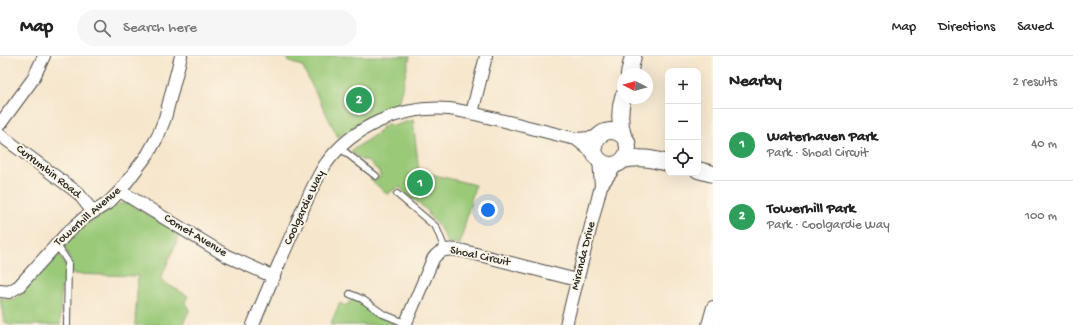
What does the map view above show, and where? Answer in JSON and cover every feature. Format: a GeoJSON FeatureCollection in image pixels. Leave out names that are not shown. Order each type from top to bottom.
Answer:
{"type":"FeatureCollection","features":[{"type":"Feature","properties":{"kind":"street"},"geometry":{"type":"LineString","coordinates":[[0,124],[33,79],[44,56]]}},
{"type":"Feature","properties":{"kind":"street","name":"Towerhill Avenue"},"geometry":{"type":"LineString","coordinates":[[0,291],[9,292],[19,286],[56,244],[76,225],[108,203],[120,191],[148,154],[158,136],[165,118],[181,56]]}},
{"type":"Feature","properties":{"kind":"street"},"geometry":{"type":"LineString","coordinates":[[472,113],[486,56]]}},
{"type":"Feature","properties":{"kind":"street"},"geometry":{"type":"LineString","coordinates":[[630,68],[633,56]]}},
{"type":"Feature","properties":{"kind":"street"},"geometry":{"type":"LineString","coordinates":[[621,104],[614,119],[594,145],[597,157],[608,165],[634,158],[647,158],[665,162]]}},
{"type":"Feature","properties":{"kind":"street"},"geometry":{"type":"LineString","coordinates":[[621,104],[620,124],[625,139],[627,152],[621,162]]}},
{"type":"Feature","properties":{"kind":"street","name":"Coolgardie Way"},"geometry":{"type":"LineString","coordinates":[[252,325],[316,180],[326,164],[340,148],[372,125],[390,116],[408,111],[440,109],[472,113],[576,139],[588,139],[601,135]]}},
{"type":"Feature","properties":{"kind":"street"},"geometry":{"type":"LineString","coordinates":[[601,135],[614,132],[625,139],[633,148],[647,158]]}},
{"type":"Feature","properties":{"kind":"street","name":"Currumbin Road"},"geometry":{"type":"LineString","coordinates":[[0,135],[78,193],[93,212]]}},
{"type":"Feature","properties":{"kind":"street","name":"Coolgardie Way"},"geometry":{"type":"LineString","coordinates":[[576,139],[597,157]]}},
{"type":"Feature","properties":{"kind":"street","name":"Miranda Drive"},"geometry":{"type":"LineString","coordinates":[[566,325],[601,186],[597,157]]}},
{"type":"Feature","properties":{"kind":"street","name":"Miranda Drive"},"geometry":{"type":"LineString","coordinates":[[601,186],[621,162]]}},
{"type":"Feature","properties":{"kind":"street"},"geometry":{"type":"LineString","coordinates":[[701,171],[713,174]]}},
{"type":"Feature","properties":{"kind":"street","name":"Comet Avenue"},"geometry":{"type":"LineString","coordinates":[[120,191],[227,256],[274,277]]}},
{"type":"Feature","properties":{"kind":"street","name":"Shoal Circuit"},"geometry":{"type":"LineString","coordinates":[[405,324],[433,259],[439,252],[446,250],[451,249],[464,251],[577,280]]}},
{"type":"Feature","properties":{"kind":"street"},"geometry":{"type":"LineString","coordinates":[[708,325],[713,307]]}},
{"type":"Feature","properties":{"kind":"lane"},"geometry":{"type":"LineString","coordinates":[[340,148],[376,176]]}},
{"type":"Feature","properties":{"kind":"lane"},"geometry":{"type":"LineString","coordinates":[[396,194],[436,227],[446,250]]}},
{"type":"Feature","properties":{"kind":"lane"},"geometry":{"type":"LineString","coordinates":[[56,244],[68,262],[67,325]]}},
{"type":"Feature","properties":{"kind":"lane"},"geometry":{"type":"LineString","coordinates":[[350,294],[362,299],[383,314],[405,324]]}},
{"type":"Feature","properties":{"kind":"green space"},"geometry":{"type":"Polygon","coordinates":[[[287,56],[410,56],[398,104],[385,109],[379,116],[372,115],[338,137],[302,66],[289,62],[287,56]]]}},
{"type":"Feature","properties":{"kind":"green space"},"geometry":{"type":"Polygon","coordinates":[[[413,120],[419,171],[475,185],[460,244],[448,243],[439,226],[429,216],[428,211],[415,200],[410,200],[403,195],[404,191],[399,187],[390,192],[388,195],[370,179],[372,178],[376,181],[380,176],[379,171],[366,160],[361,160],[351,151],[388,124],[393,126],[413,120]]]}},
{"type":"Feature","properties":{"kind":"green space"},"geometry":{"type":"Polygon","coordinates":[[[121,203],[130,204],[180,234],[160,280],[188,296],[185,302],[190,309],[182,325],[135,325],[138,276],[72,274],[71,262],[64,245],[86,225],[121,203]]]}},
{"type":"Feature","properties":{"kind":"green space"},"geometry":{"type":"Polygon","coordinates":[[[56,253],[59,254],[65,265],[65,286],[61,288],[60,325],[10,325],[4,321],[0,298],[9,300],[17,298],[56,253]]]}},
{"type":"Feature","properties":{"kind":"green space"},"geometry":{"type":"Polygon","coordinates":[[[353,299],[377,315],[397,325],[330,325],[340,303],[345,306],[353,299]]]}},
{"type":"Feature","properties":{"kind":"place","name":"Towerhill Park"},"geometry":{"type":"Point","coordinates":[359,100]}},
{"type":"Feature","properties":{"kind":"place","name":"Waterhaven Park"},"geometry":{"type":"Point","coordinates":[420,183]}}]}
